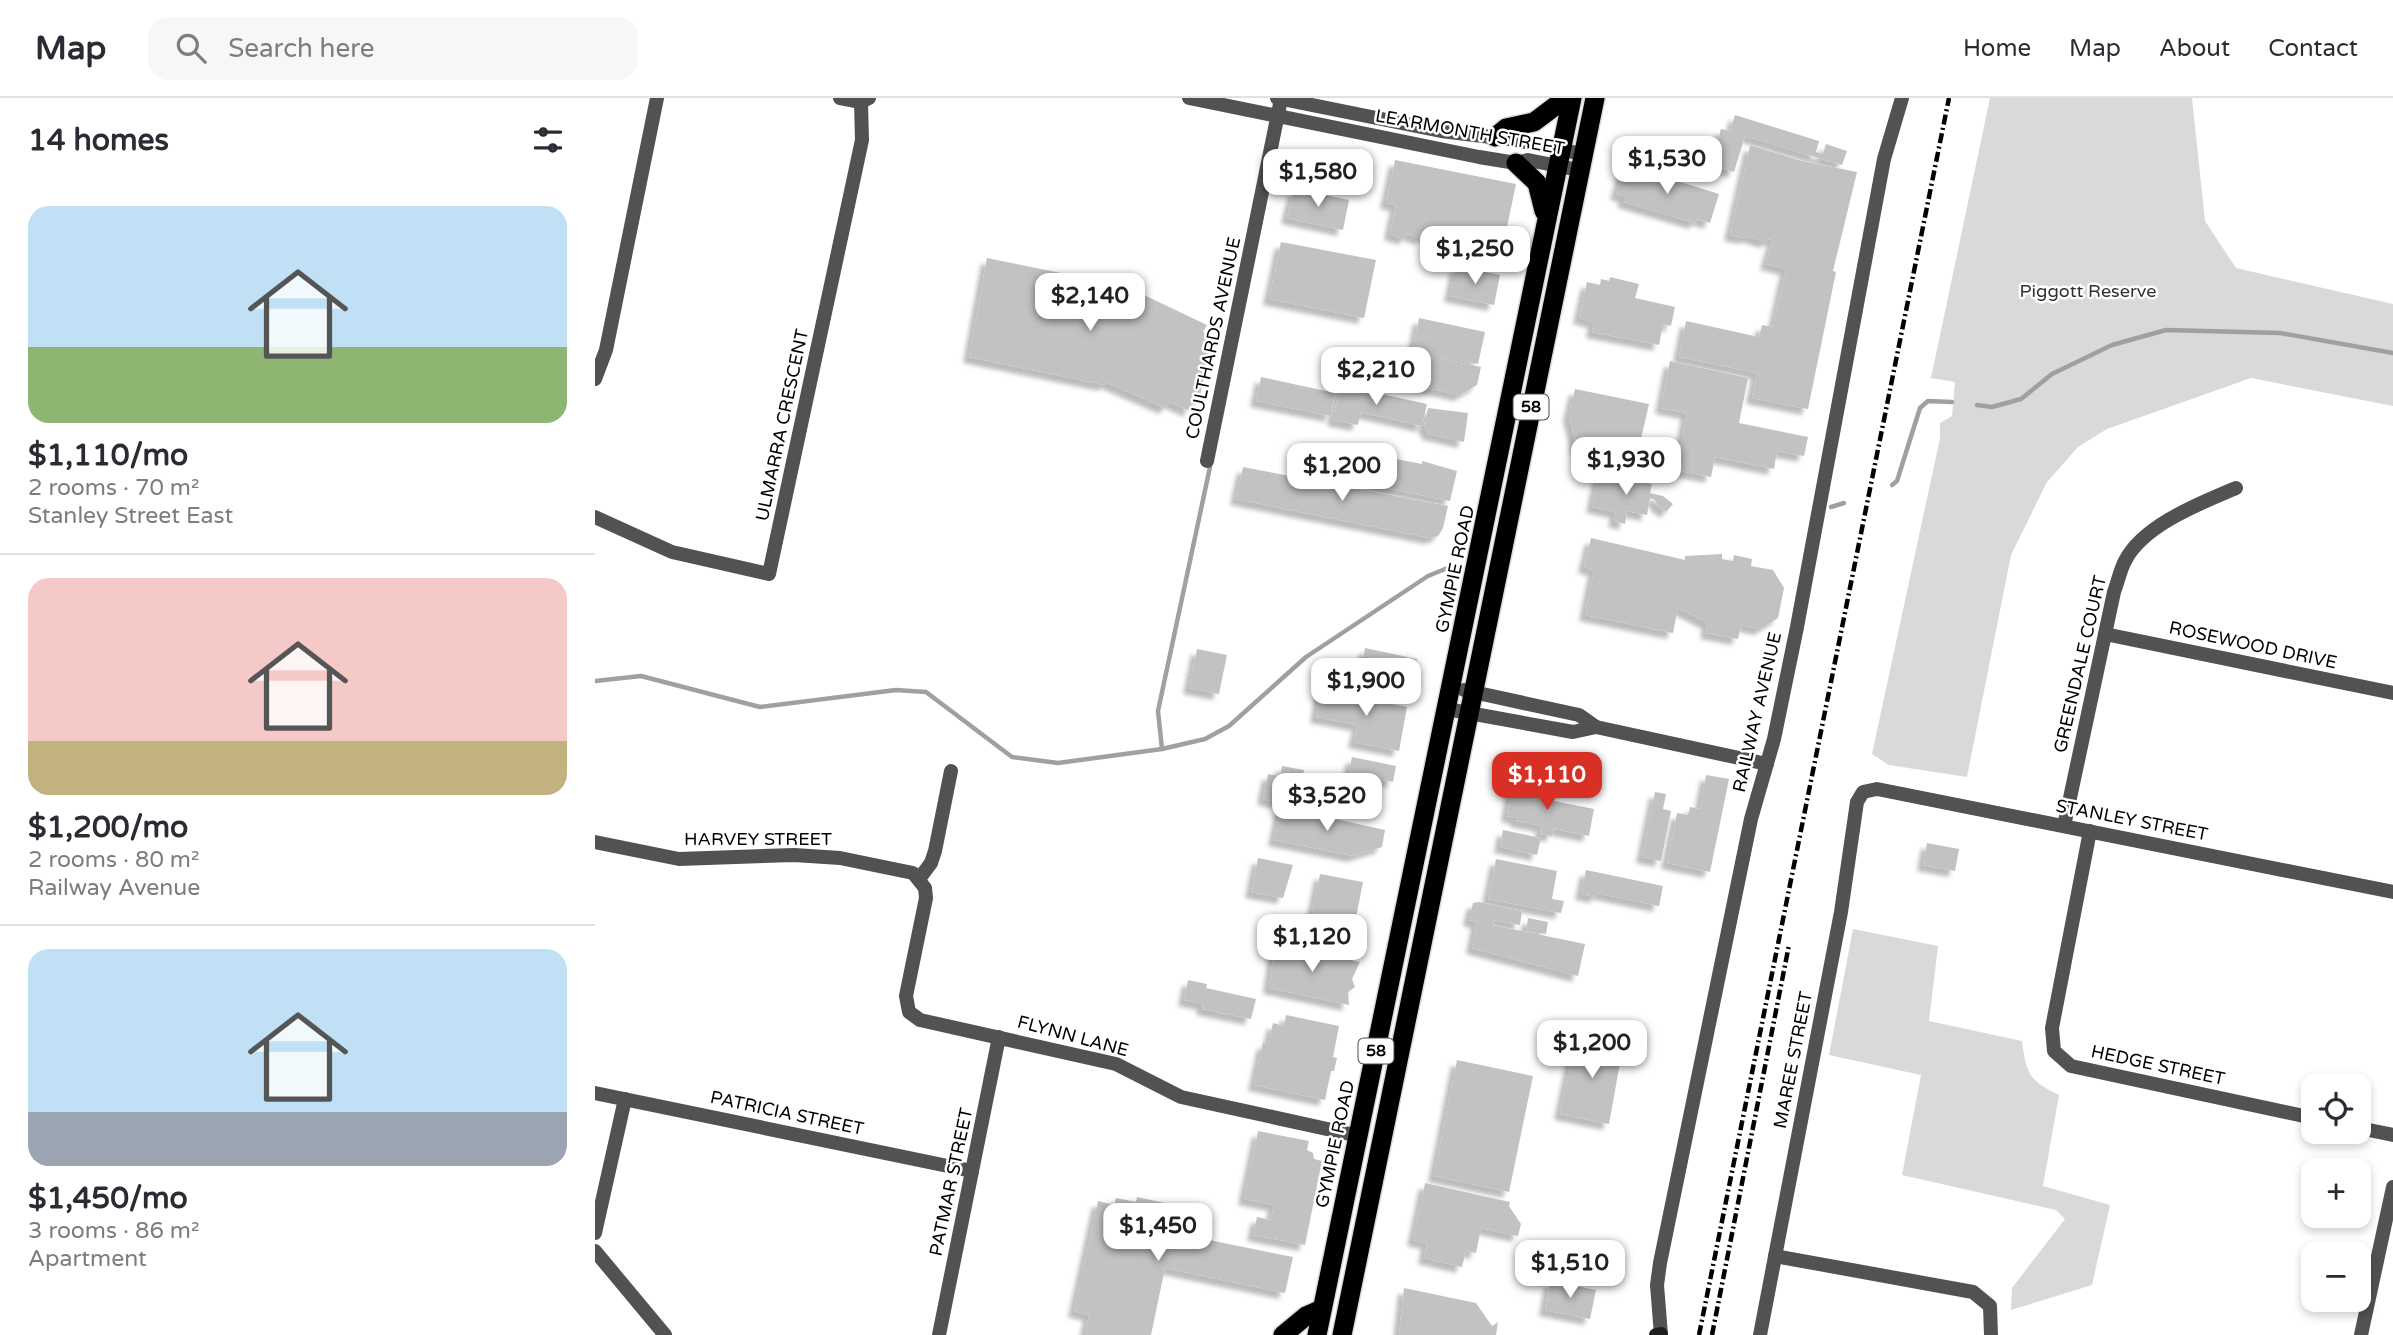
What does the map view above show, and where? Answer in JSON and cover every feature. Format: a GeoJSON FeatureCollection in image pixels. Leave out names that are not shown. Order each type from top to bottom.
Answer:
{"type":"FeatureCollection","features":[{"type":"Feature","properties":{"kind":"highway"},"geometry":{"type":"LineString","coordinates":[[1495,137],[1506,128],[1534,122],[1566,98]]}},
{"type":"Feature","properties":{"kind":"highway","name":"GYMPIE ROAD"},"geometry":{"type":"LineString","coordinates":[[1317,1335],[1572,98]]}},
{"type":"Feature","properties":{"kind":"highway","name":"58"},"geometry":{"type":"LineString","coordinates":[[1342,1335],[1425,913],[1470,713],[1595,98]]}},
{"type":"Feature","properties":{"kind":"highway"},"geometry":{"type":"LineString","coordinates":[[1516,163],[1538,183],[1541,204],[1548,218]]}},
{"type":"Feature","properties":{"kind":"highway"},"geometry":{"type":"LineString","coordinates":[[1283,1335],[1306,1316],[1322,1309]]}},
{"type":"Feature","properties":{"kind":"street"},"geometry":{"type":"LineString","coordinates":[[595,379],[606,350],[657,98]]}},
{"type":"Feature","properties":{"kind":"street"},"geometry":{"type":"LineString","coordinates":[[840,98],[865,100]]}},
{"type":"Feature","properties":{"kind":"street","name":"LEARMONTH STREET"},"geometry":{"type":"LineString","coordinates":[[1189,98],[1516,163],[1560,158]]}},
{"type":"Feature","properties":{"kind":"street","name":"LEARMONTH STREET"},"geometry":{"type":"LineString","coordinates":[[1279,98],[1441,131],[1495,137],[1581,162]]}},
{"type":"Feature","properties":{"kind":"street","name":"COULTHARDS AVENUE"},"geometry":{"type":"LineString","coordinates":[[1207,461],[1278,117],[1279,98]]}},
{"type":"Feature","properties":{"kind":"street","name":"RAILWAY AVENUE"},"geometry":{"type":"LineString","coordinates":[[1659,1335],[1657,1285],[1660,1263],[1751,819],[1767,764],[1797,627],[1884,159],[1902,98]]}},
{"type":"Feature","properties":{"kind":"street","name":"ULMARRA CRESCENT"},"geometry":{"type":"LineString","coordinates":[[595,517],[672,552],[769,574],[862,140],[865,100]]}},
{"type":"Feature","properties":{"kind":"street"},"geometry":{"type":"LineString","coordinates":[[1353,131],[1355,114]]}},
{"type":"Feature","properties":{"kind":"street","name":"GREENDALE COURT"},"geometry":{"type":"LineString","coordinates":[[2064,826],[2105,634],[2126,558],[2176,514],[2235,488]]}},
{"type":"Feature","properties":{"kind":"street","name":"ROSEWOOD DRIVE"},"geometry":{"type":"LineString","coordinates":[[2105,634],[2393,693]]}},
{"type":"Feature","properties":{"kind":"street"},"geometry":{"type":"LineString","coordinates":[[1451,688],[1579,715],[1595,727],[1767,764]]}},
{"type":"Feature","properties":{"kind":"street"},"geometry":{"type":"LineString","coordinates":[[1447,709],[1573,732],[1595,727]]}},
{"type":"Feature","properties":{"kind":"street"},"geometry":{"type":"LineString","coordinates":[[919,879],[931,863],[935,851],[951,771]]}},
{"type":"Feature","properties":{"kind":"street","name":"STANLEY STREET"},"geometry":{"type":"LineString","coordinates":[[1863,792],[1877,789],[2393,892]]}},
{"type":"Feature","properties":{"kind":"street","name":"MAREE STREET"},"geometry":{"type":"LineString","coordinates":[[1760,1335],[1841,912],[1857,802],[1863,792]]}},
{"type":"Feature","properties":{"kind":"street","name":"HEDGE STREET"},"geometry":{"type":"LineString","coordinates":[[2090,831],[2052,1028],[2054,1051],[2071,1066],[2301,1115]]}},
{"type":"Feature","properties":{"kind":"street","name":"HARVEY STREET"},"geometry":{"type":"LineString","coordinates":[[595,842],[679,859],[820,856],[904,871],[919,879]]}},
{"type":"Feature","properties":{"kind":"street","name":"FLYNN LANE"},"geometry":{"type":"LineString","coordinates":[[919,879],[925,888],[926,898],[906,996],[909,1012],[920,1020],[1116,1064],[1181,1097],[1359,1136]]}},
{"type":"Feature","properties":{"kind":"street","name":"PATMAR STREET"},"geometry":{"type":"LineString","coordinates":[[939,1335],[999,1037]]}},
{"type":"Feature","properties":{"kind":"street","name":"PATRICIA STREET"},"geometry":{"type":"LineString","coordinates":[[595,1093],[972,1171]]}},
{"type":"Feature","properties":{"kind":"street"},"geometry":{"type":"LineString","coordinates":[[595,1233],[625,1099]]}},
{"type":"Feature","properties":{"kind":"street"},"geometry":{"type":"LineString","coordinates":[[2371,1130],[2393,1135]]}},
{"type":"Feature","properties":{"kind":"street"},"geometry":{"type":"LineString","coordinates":[[2361,1335],[2393,1187]]}},
{"type":"Feature","properties":{"kind":"street"},"geometry":{"type":"LineString","coordinates":[[595,1251],[665,1335]]}},
{"type":"Feature","properties":{"kind":"street"},"geometry":{"type":"LineString","coordinates":[[1775,1256],[1973,1292],[1990,1306],[1991,1335]]}},
{"type":"Feature","properties":{"kind":"green space","name":"Piggott Reserve"},"geometry":{"type":"Polygon","coordinates":[[[1990,98],[2192,98],[2205,221],[2236,268],[2393,304],[2393,406],[2251,378],[2107,429],[2078,447],[2047,482],[2011,555],[1967,777],[1889,765],[1872,754],[1940,438],[1940,423],[1952,416],[1955,382],[1931,378],[1990,98]]]}},
{"type":"Feature","properties":{"kind":"green space"},"geometry":{"type":"Polygon","coordinates":[[[1853,929],[1938,946],[1929,1021],[2022,1041],[2025,1061],[2031,1075],[2041,1085],[2059,1095],[2043,1186],[2110,1205],[2092,1285],[2011,1310],[2012,1288],[2065,1219],[2056,1210],[1902,1175],[1921,1075],[1829,1055],[1853,929]]]}},
{"type":"Feature","properties":{"kind":"building"},"geometry":{"type":"Polygon","coordinates":[[[1735,115],[1819,141],[1816,152],[1823,154],[1826,144],[1847,151],[1842,165],[1745,136],[1734,172],[1711,164],[1721,129],[1730,131],[1735,115]]]}},
{"type":"Feature","properties":{"kind":"building"},"geometry":{"type":"Polygon","coordinates":[[[1750,145],[1802,161],[1857,172],[1833,271],[1836,272],[1808,409],[1752,398],[1757,373],[1679,357],[1686,321],[1759,337],[1762,325],[1773,327],[1786,269],[1766,264],[1773,240],[1768,239],[1766,242],[1747,236],[1745,238],[1730,235],[1750,145]]]}},
{"type":"Feature","properties":{"kind":"building"},"geometry":{"type":"Polygon","coordinates":[[[1395,160],[1516,184],[1502,251],[1484,241],[1481,247],[1463,237],[1460,242],[1443,233],[1441,241],[1424,235],[1422,239],[1407,234],[1405,239],[1390,234],[1396,205],[1386,203],[1395,160]]]}},
{"type":"Feature","properties":{"kind":"building"},"geometry":{"type":"Polygon","coordinates":[[[1632,167],[1719,194],[1710,223],[1697,219],[1695,223],[1624,202],[1624,196],[1616,194],[1623,171],[1630,173],[1632,167]]]}},
{"type":"Feature","properties":{"kind":"building"},"geometry":{"type":"Polygon","coordinates":[[[1294,189],[1349,200],[1343,230],[1287,218],[1294,189]]]}},
{"type":"Feature","properties":{"kind":"building"},"geometry":{"type":"Polygon","coordinates":[[[1281,242],[1376,260],[1364,318],[1269,299],[1281,242]]]}},
{"type":"Feature","properties":{"kind":"building"},"geometry":{"type":"Polygon","coordinates":[[[987,258],[1125,286],[1207,325],[1203,332],[1213,337],[1198,404],[1192,401],[1190,411],[1170,402],[1165,408],[1106,382],[1105,385],[969,357],[987,258]]]}},
{"type":"Feature","properties":{"kind":"building"},"geometry":{"type":"Polygon","coordinates":[[[1456,266],[1500,275],[1494,305],[1450,296],[1456,266]]]}},
{"type":"Feature","properties":{"kind":"building"},"geometry":{"type":"Polygon","coordinates":[[[1610,277],[1639,284],[1635,298],[1675,307],[1671,326],[1663,324],[1659,345],[1592,332],[1594,322],[1579,318],[1587,282],[1600,285],[1601,279],[1609,281],[1610,277]]]}},
{"type":"Feature","properties":{"kind":"building"},"geometry":{"type":"Polygon","coordinates":[[[1419,318],[1485,332],[1478,364],[1413,350],[1419,318]]]}},
{"type":"Feature","properties":{"kind":"building"},"geometry":{"type":"Polygon","coordinates":[[[1388,347],[1481,367],[1477,385],[1460,395],[1382,378],[1388,347]]]}},
{"type":"Feature","properties":{"kind":"building"},"geometry":{"type":"Polygon","coordinates":[[[1670,361],[1748,378],[1739,423],[1808,437],[1804,456],[1777,451],[1774,469],[1715,457],[1711,477],[1676,470],[1687,413],[1661,408],[1670,361]]]}},
{"type":"Feature","properties":{"kind":"building"},"geometry":{"type":"Polygon","coordinates":[[[1261,377],[1335,393],[1331,416],[1256,401],[1261,377]]]}},
{"type":"Feature","properties":{"kind":"building"},"geometry":{"type":"Polygon","coordinates":[[[1340,385],[1427,404],[1422,426],[1361,412],[1358,425],[1333,420],[1340,385]]]}},
{"type":"Feature","properties":{"kind":"building"},"geometry":{"type":"Polygon","coordinates":[[[1575,389],[1649,404],[1641,439],[1631,437],[1627,460],[1577,449],[1569,415],[1575,389]]]}},
{"type":"Feature","properties":{"kind":"building"},"geometry":{"type":"Polygon","coordinates":[[[1428,408],[1468,413],[1464,442],[1429,434],[1424,426],[1428,408]]]}},
{"type":"Feature","properties":{"kind":"building"},"geometry":{"type":"Polygon","coordinates":[[[1319,444],[1422,464],[1422,461],[1457,471],[1450,501],[1313,473],[1319,444]]]}},
{"type":"Feature","properties":{"kind":"building"},"geometry":{"type":"Polygon","coordinates":[[[1243,467],[1448,506],[1443,528],[1438,536],[1430,538],[1236,499],[1243,467]]]}},
{"type":"Feature","properties":{"kind":"building"},"geometry":{"type":"Polygon","coordinates":[[[1599,473],[1652,484],[1650,493],[1663,496],[1673,504],[1666,512],[1650,498],[1647,515],[1627,511],[1625,524],[1614,521],[1616,512],[1592,507],[1599,473]]]}},
{"type":"Feature","properties":{"kind":"building"},"geometry":{"type":"Polygon","coordinates":[[[1591,538],[1685,560],[1685,556],[1722,554],[1722,559],[1733,561],[1734,555],[1752,559],[1751,566],[1773,570],[1784,588],[1778,618],[1760,629],[1741,625],[1738,639],[1706,633],[1708,623],[1678,608],[1673,633],[1585,615],[1594,570],[1584,567],[1591,538]]]}},
{"type":"Feature","properties":{"kind":"building"},"geometry":{"type":"Polygon","coordinates":[[[1365,648],[1417,659],[1412,688],[1359,678],[1365,648]]]}},
{"type":"Feature","properties":{"kind":"building"},"geometry":{"type":"Polygon","coordinates":[[[1197,649],[1227,655],[1219,694],[1189,688],[1197,649]]]}},
{"type":"Feature","properties":{"kind":"building"},"geometry":{"type":"Polygon","coordinates":[[[1321,690],[1407,707],[1399,751],[1354,742],[1358,725],[1316,717],[1321,690]]]}},
{"type":"Feature","properties":{"kind":"building"},"geometry":{"type":"Polygon","coordinates":[[[1352,757],[1396,766],[1393,782],[1349,772],[1352,757]]]}},
{"type":"Feature","properties":{"kind":"building"},"geometry":{"type":"Polygon","coordinates":[[[1282,766],[1304,770],[1299,807],[1263,799],[1268,774],[1280,776],[1282,766]]]}},
{"type":"Feature","properties":{"kind":"building"},"geometry":{"type":"Polygon","coordinates":[[[1706,775],[1729,779],[1710,872],[1667,863],[1677,813],[1688,815],[1690,807],[1700,809],[1706,775]]]}},
{"type":"Feature","properties":{"kind":"building"},"geometry":{"type":"Polygon","coordinates":[[[1513,779],[1541,788],[1539,798],[1594,809],[1589,836],[1554,829],[1552,836],[1540,834],[1542,826],[1516,821],[1516,818],[1507,816],[1513,779]]]}},
{"type":"Feature","properties":{"kind":"building"},"geometry":{"type":"Polygon","coordinates":[[[1655,792],[1666,794],[1663,809],[1671,811],[1661,861],[1642,857],[1655,792]]]}},
{"type":"Feature","properties":{"kind":"building"},"geometry":{"type":"Polygon","coordinates":[[[1281,807],[1385,830],[1382,847],[1353,856],[1274,840],[1281,807]]]}},
{"type":"Feature","properties":{"kind":"building"},"geometry":{"type":"Polygon","coordinates":[[[1503,830],[1541,838],[1537,855],[1500,847],[1503,830]]]}},
{"type":"Feature","properties":{"kind":"building"},"geometry":{"type":"Polygon","coordinates":[[[1927,843],[1959,849],[1955,871],[1923,865],[1927,843]]]}},
{"type":"Feature","properties":{"kind":"building"},"geometry":{"type":"Polygon","coordinates":[[[1258,858],[1293,865],[1283,898],[1251,892],[1258,858]]]}},
{"type":"Feature","properties":{"kind":"building"},"geometry":{"type":"Polygon","coordinates":[[[1496,859],[1557,871],[1552,899],[1564,901],[1561,913],[1488,899],[1496,859]]]}},
{"type":"Feature","properties":{"kind":"building"},"geometry":{"type":"Polygon","coordinates":[[[1586,870],[1663,886],[1659,906],[1597,893],[1596,897],[1581,894],[1586,870]]]}},
{"type":"Feature","properties":{"kind":"building"},"geometry":{"type":"Polygon","coordinates":[[[1320,874],[1363,882],[1349,953],[1306,945],[1320,874]]]}},
{"type":"Feature","properties":{"kind":"building"},"geometry":{"type":"Polygon","coordinates":[[[1473,903],[1522,911],[1520,925],[1494,920],[1493,925],[1585,944],[1578,976],[1472,948],[1477,922],[1469,920],[1473,903]]]}},
{"type":"Feature","properties":{"kind":"building"},"geometry":{"type":"Polygon","coordinates":[[[1528,918],[1548,922],[1546,934],[1526,931],[1528,918]]]}},
{"type":"Feature","properties":{"kind":"building"},"geometry":{"type":"Polygon","coordinates":[[[1275,944],[1360,962],[1352,979],[1355,987],[1348,992],[1349,1005],[1269,988],[1275,944]]]}},
{"type":"Feature","properties":{"kind":"building"},"geometry":{"type":"Polygon","coordinates":[[[1188,980],[1207,984],[1206,988],[1256,999],[1251,1019],[1202,1009],[1203,1004],[1184,1000],[1188,980]]]}},
{"type":"Feature","properties":{"kind":"building"},"geometry":{"type":"Polygon","coordinates":[[[1286,1015],[1339,1026],[1333,1057],[1337,1058],[1334,1071],[1331,1071],[1325,1100],[1254,1085],[1263,1043],[1268,1044],[1273,1023],[1284,1026],[1286,1015]]]}},
{"type":"Feature","properties":{"kind":"building"},"geometry":{"type":"Polygon","coordinates":[[[1576,1036],[1623,1046],[1609,1124],[1560,1114],[1576,1036]]]}},
{"type":"Feature","properties":{"kind":"building"},"geometry":{"type":"Polygon","coordinates":[[[1457,1060],[1533,1076],[1509,1192],[1434,1176],[1457,1060]]]}},
{"type":"Feature","properties":{"kind":"building"},"geometry":{"type":"Polygon","coordinates":[[[1258,1131],[1309,1141],[1307,1150],[1313,1153],[1314,1159],[1322,1161],[1305,1245],[1253,1235],[1257,1217],[1271,1220],[1274,1205],[1244,1199],[1258,1131]]]}},
{"type":"Feature","properties":{"kind":"building"},"geometry":{"type":"Polygon","coordinates":[[[1425,1183],[1510,1202],[1509,1206],[1521,1224],[1518,1236],[1481,1228],[1476,1253],[1466,1251],[1462,1267],[1424,1258],[1427,1243],[1413,1240],[1425,1183]]]}},
{"type":"Feature","properties":{"kind":"building"},"geometry":{"type":"Polygon","coordinates":[[[1137,1197],[1193,1209],[1190,1220],[1212,1225],[1209,1240],[1293,1257],[1285,1293],[1165,1268],[1151,1335],[1085,1335],[1089,1315],[1074,1311],[1098,1201],[1114,1205],[1116,1198],[1136,1202],[1137,1197]]]}},
{"type":"Feature","properties":{"kind":"building"},"geometry":{"type":"Polygon","coordinates":[[[1550,1281],[1596,1290],[1590,1319],[1545,1310],[1550,1281]]]}},
{"type":"Feature","properties":{"kind":"building"},"geometry":{"type":"Polygon","coordinates":[[[1404,1288],[1476,1303],[1492,1326],[1498,1322],[1496,1335],[1399,1335],[1404,1288]]]}},
{"type":"Feature","properties":{"kind":"waterway"},"geometry":{"type":"LineString","coordinates":[[1977,405],[1992,407],[2021,399],[2052,374],[2112,345],[2166,330],[2280,333],[2393,353]]}},
{"type":"Feature","properties":{"kind":"waterway"},"geometry":{"type":"LineString","coordinates":[[1892,485],[1897,481],[1920,408],[1928,401],[1952,402]]}},
{"type":"Feature","properties":{"kind":"waterway"},"geometry":{"type":"LineString","coordinates":[[1162,749],[1158,711],[1210,467]]}},
{"type":"Feature","properties":{"kind":"waterway"},"geometry":{"type":"LineString","coordinates":[[1831,507],[1844,503]]}},
{"type":"Feature","properties":{"kind":"waterway"},"geometry":{"type":"LineString","coordinates":[[595,681],[641,676],[760,707],[896,690],[926,692],[1012,757],[1058,763],[1162,749],[1205,739],[1229,726],[1306,657],[1428,576],[1450,567]]}},
{"type":"Feature","properties":{"kind":"railway"},"geometry":{"type":"LineString","coordinates":[[1699,1335],[1949,98]]}},
{"type":"Feature","properties":{"kind":"railway"},"geometry":{"type":"LineString","coordinates":[[1712,1335],[1789,945]]}}]}
